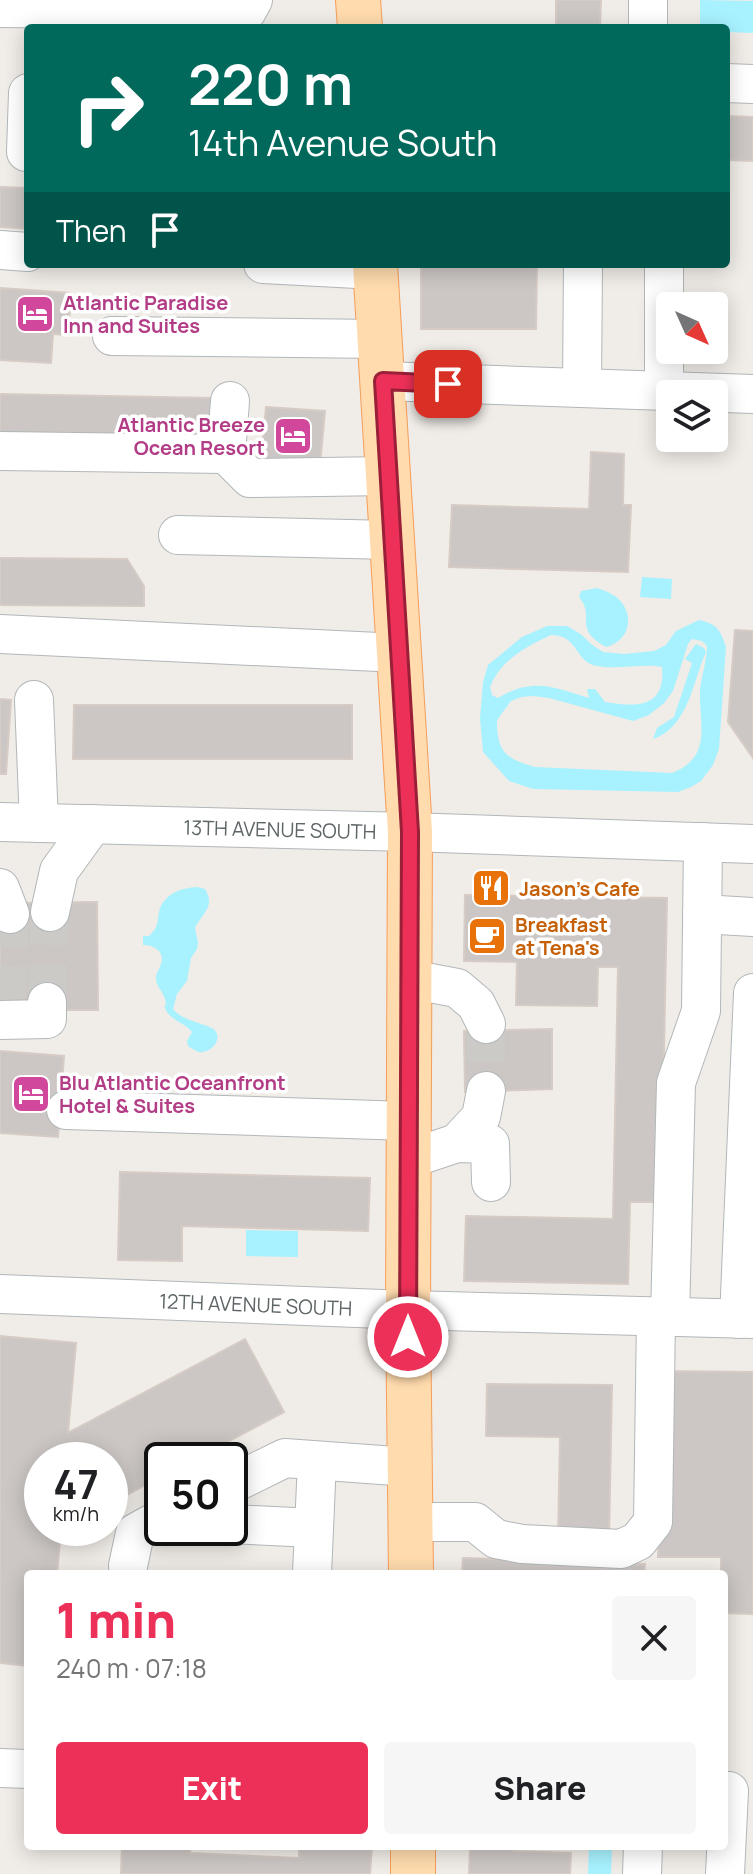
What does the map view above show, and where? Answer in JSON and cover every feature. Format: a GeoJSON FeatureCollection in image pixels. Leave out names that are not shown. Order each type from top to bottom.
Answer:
{"type":"FeatureCollection","features":[{"type":"Feature","properties":{"kind":"main road"},"geometry":{"type":"LineString","coordinates":[[358,0],[360,24]]}},
{"type":"Feature","properties":{"kind":"main road"},"geometry":{"type":"LineString","coordinates":[[375,268],[410,832],[408,1310],[411,1570]]}},
{"type":"Feature","properties":{"kind":"main road"},"geometry":{"type":"LineString","coordinates":[[413,1850],[413,1874]]}},
{"type":"Feature","properties":{"kind":"street"},"geometry":{"type":"LineString","coordinates":[[0,8],[247,11],[253,0]]}},
{"type":"Feature","properties":{"kind":"street"},"geometry":{"type":"LineString","coordinates":[[648,0],[648,24]]}},
{"type":"Feature","properties":{"kind":"street"},"geometry":{"type":"LineString","coordinates":[[730,83],[753,84]]}},
{"type":"Feature","properties":{"kind":"street"},"geometry":{"type":"LineString","coordinates":[[0,250],[24,252]]}},
{"type":"Feature","properties":{"kind":"street"},"geometry":{"type":"LineString","coordinates":[[582,388],[583,268]]}},
{"type":"Feature","properties":{"kind":"street"},"geometry":{"type":"LineString","coordinates":[[664,268],[664,380]]}},
{"type":"Feature","properties":{"kind":"street"},"geometry":{"type":"LineString","coordinates":[[112,336],[381,360],[582,388],[656,391]]}},
{"type":"Feature","properties":{"kind":"street"},"geometry":{"type":"LineString","coordinates":[[728,393],[753,394]]}},
{"type":"Feature","properties":{"kind":"street"},"geometry":{"type":"LineString","coordinates":[[226,454],[230,401]]}},
{"type":"Feature","properties":{"kind":"street"},"geometry":{"type":"LineString","coordinates":[[0,451],[226,454],[250,478],[388,476]]}},
{"type":"Feature","properties":{"kind":"street"},"geometry":{"type":"LineString","coordinates":[[178,535],[391,540]]}},
{"type":"Feature","properties":{"kind":"street"},"geometry":{"type":"LineString","coordinates":[[0,634],[399,653]]}},
{"type":"Feature","properties":{"kind":"street"},"geometry":{"type":"LineString","coordinates":[[34,700],[39,823]]}},
{"type":"Feature","properties":{"kind":"street","name":"13TH AVENUE SOUTH"},"geometry":{"type":"LineString","coordinates":[[0,822],[753,844]]}},
{"type":"Feature","properties":{"kind":"street"},"geometry":{"type":"LineString","coordinates":[[50,912],[59,871],[93,824]]}},
{"type":"Feature","properties":{"kind":"street"},"geometry":{"type":"LineString","coordinates":[[410,1522],[475,1522],[496,1539],[522,1544],[621,1549],[638,1541],[653,1522],[676,1083],[701,1011],[703,842]]}},
{"type":"Feature","properties":{"kind":"street"},"geometry":{"type":"LineString","coordinates":[[702,914],[753,917]]}},
{"type":"Feature","properties":{"kind":"street"},"geometry":{"type":"LineString","coordinates":[[409,979],[457,988],[476,1004],[486,1024]]}},
{"type":"Feature","properties":{"kind":"street"},"geometry":{"type":"LineString","coordinates":[[746,1319],[753,993]]}},
{"type":"Feature","properties":{"kind":"street"},"geometry":{"type":"LineString","coordinates":[[4,1015],[47,1019],[47,1002]]}},
{"type":"Feature","properties":{"kind":"street"},"geometry":{"type":"LineString","coordinates":[[457,1143],[481,1117],[486,1091]]}},
{"type":"Feature","properties":{"kind":"street"},"geometry":{"type":"LineString","coordinates":[[66,1110],[408,1140],[490,1144],[491,1182]]}},
{"type":"Feature","properties":{"kind":"street","name":"12TH AVENUE SOUTH"},"geometry":{"type":"LineString","coordinates":[[0,1294],[746,1319]]}},
{"type":"Feature","properties":{"kind":"street"},"geometry":{"type":"LineString","coordinates":[[248,1476],[285,1458],[409,1467]]}},
{"type":"Feature","properties":{"kind":"street"},"geometry":{"type":"LineString","coordinates":[[312,1570],[317,1461]]}},
{"type":"Feature","properties":{"kind":"street"},"geometry":{"type":"LineString","coordinates":[[248,1525],[314,1528]]}},
{"type":"Feature","properties":{"kind":"street"},"geometry":{"type":"LineString","coordinates":[[128,1566],[135,1533],[144,1528]]}},
{"type":"Feature","properties":{"kind":"street"},"geometry":{"type":"LineString","coordinates":[[0,1768],[24,1769]]}},
{"type":"Feature","properties":{"kind":"street"},"geometry":{"type":"LineString","coordinates":[[728,1849],[735,1791]]}},
{"type":"Feature","properties":{"kind":"street"},"geometry":{"type":"LineString","coordinates":[[642,1874],[643,1850]]}},
{"type":"Feature","properties":{"kind":"street"},"geometry":{"type":"LineString","coordinates":[[725,1874],[728,1850]]}},
{"type":"Feature","properties":{"kind":"water"},"geometry":{"type":"Polygon","coordinates":[[[700,0],[753,1],[753,33],[730,32],[730,24],[700,24],[700,0]]]}},
{"type":"Feature","properties":{"kind":"water"},"geometry":{"type":"Polygon","coordinates":[[[642,577],[672,579],[671,599],[640,597],[642,577]]]}},
{"type":"Feature","properties":{"kind":"water"},"geometry":{"type":"Polygon","coordinates":[[[597,588],[619,599],[628,619],[623,637],[606,647],[590,634],[584,604],[579,597],[581,591],[597,588]]]}},
{"type":"Feature","properties":{"kind":"water"},"geometry":{"type":"Polygon","coordinates":[[[699,620],[717,628],[726,647],[719,749],[713,765],[701,781],[678,792],[533,789],[509,781],[483,752],[480,718],[483,682],[488,665],[522,637],[547,626],[567,626],[603,652],[624,654],[654,651],[666,645],[676,631],[699,620]],[[551,635],[507,662],[490,687],[492,695],[498,698],[522,688],[543,686],[589,698],[587,689],[595,689],[605,702],[627,705],[646,702],[659,691],[662,667],[590,664],[567,639],[551,635]],[[692,639],[673,691],[649,715],[633,721],[549,698],[521,697],[511,701],[497,720],[501,747],[510,757],[535,767],[672,773],[685,766],[699,749],[702,727],[700,691],[707,652],[707,646],[702,641],[692,639]]]}},
{"type":"Feature","properties":{"kind":"water"},"geometry":{"type":"Polygon","coordinates":[[[696,644],[706,652],[688,702],[674,725],[653,739],[657,728],[674,717],[692,663],[685,659],[696,644]]]}},
{"type":"Feature","properties":{"kind":"water"},"geometry":{"type":"Polygon","coordinates":[[[197,887],[205,889],[209,905],[195,928],[197,949],[191,958],[187,981],[177,994],[173,1009],[214,1029],[216,1043],[203,1052],[188,1046],[192,1032],[167,1012],[156,980],[161,964],[160,952],[143,945],[143,936],[149,936],[157,925],[164,901],[179,891],[197,887]]]}},
{"type":"Feature","properties":{"kind":"water"},"geometry":{"type":"Polygon","coordinates":[[[246,1230],[298,1231],[298,1257],[246,1256],[246,1230]]]}},
{"type":"Feature","properties":{"kind":"water"},"geometry":{"type":"Polygon","coordinates":[[[589,1850],[612,1850],[611,1874],[588,1874],[589,1850]]]}},
{"type":"Feature","properties":{"kind":"building"},"geometry":{"type":"Polygon","coordinates":[[[556,0],[601,0],[600,24],[556,24],[556,0]]]}},
{"type":"Feature","properties":{"kind":"building"},"geometry":{"type":"Polygon","coordinates":[[[730,116],[753,117],[753,161],[730,160],[730,116]]]}},
{"type":"Feature","properties":{"kind":"building"},"geometry":{"type":"Polygon","coordinates":[[[0,187],[24,188],[24,229],[0,227],[0,187]]]}},
{"type":"Feature","properties":{"kind":"building"},"geometry":{"type":"Polygon","coordinates":[[[421,268],[537,268],[536,329],[421,329],[421,268]]]}},
{"type":"Feature","properties":{"kind":"building","name":"Atlantic Paradise Inn and Suites"},"geometry":{"type":"Polygon","coordinates":[[[0,288],[71,293],[68,335],[53,334],[51,363],[0,360],[0,288]]]}},
{"type":"Feature","properties":{"kind":"building"},"geometry":{"type":"Polygon","coordinates":[[[0,394],[211,398],[210,442],[0,438],[0,394]]]}},
{"type":"Feature","properties":{"kind":"building","name":"Atlantic Breeze Ocean Resort"},"geometry":{"type":"Polygon","coordinates":[[[266,407],[325,411],[320,465],[261,461],[266,407]]]}},
{"type":"Feature","properties":{"kind":"building"},"geometry":{"type":"Polygon","coordinates":[[[591,452],[624,454],[623,505],[631,505],[628,572],[449,567],[452,505],[589,509],[591,452]]]}},
{"type":"Feature","properties":{"kind":"building"},"geometry":{"type":"Polygon","coordinates":[[[0,558],[127,559],[144,586],[144,606],[0,605],[0,558]]]}},
{"type":"Feature","properties":{"kind":"building"},"geometry":{"type":"Polygon","coordinates":[[[735,630],[753,631],[753,758],[728,722],[735,630]]]}},
{"type":"Feature","properties":{"kind":"building"},"geometry":{"type":"Polygon","coordinates":[[[0,699],[11,700],[6,774],[0,774],[0,699]]]}},
{"type":"Feature","properties":{"kind":"building"},"geometry":{"type":"Polygon","coordinates":[[[74,705],[352,705],[352,759],[73,759],[74,705]]]}},
{"type":"Feature","properties":{"kind":"building"},"geometry":{"type":"Polygon","coordinates":[[[465,895],[667,898],[661,1202],[630,1202],[628,1284],[464,1281],[466,1216],[613,1219],[618,967],[598,967],[597,1006],[516,1005],[517,962],[464,961],[465,895]]]}},
{"type":"Feature","properties":{"kind":"building"},"geometry":{"type":"Polygon","coordinates":[[[97,902],[98,1010],[0,1010],[0,903],[97,902]]]}},
{"type":"Feature","properties":{"kind":"building"},"geometry":{"type":"Polygon","coordinates":[[[552,1029],[552,1089],[465,1092],[464,1031],[552,1029]]]}},
{"type":"Feature","properties":{"kind":"building","name":"Blu Atlantic Oceanfront Hotel & Suites"},"geometry":{"type":"Polygon","coordinates":[[[0,1051],[64,1056],[58,1137],[0,1133],[0,1051]]]}},
{"type":"Feature","properties":{"kind":"building"},"geometry":{"type":"Polygon","coordinates":[[[120,1172],[370,1178],[368,1231],[182,1226],[182,1261],[118,1260],[120,1172]]]}},
{"type":"Feature","properties":{"kind":"building"},"geometry":{"type":"Polygon","coordinates":[[[0,1336],[76,1343],[68,1433],[245,1339],[284,1412],[227,1442],[144,1442],[144,1486],[128,1494],[128,1442],[24,1442],[24,1546],[60,1546],[57,1570],[24,1570],[24,1666],[0,1663],[0,1336]]]}},
{"type":"Feature","properties":{"kind":"building"},"geometry":{"type":"Polygon","coordinates":[[[661,1371],[753,1372],[753,1614],[728,1613],[728,1570],[721,1570],[721,1557],[658,1557],[661,1371]]]}},
{"type":"Feature","properties":{"kind":"building"},"geometry":{"type":"Polygon","coordinates":[[[487,1384],[612,1385],[609,1540],[558,1539],[560,1437],[486,1436],[487,1384]]]}},
{"type":"Feature","properties":{"kind":"building"},"geometry":{"type":"Polygon","coordinates":[[[463,1558],[645,1564],[644,1570],[462,1570],[463,1558]]]}},
{"type":"Feature","properties":{"kind":"building"},"geometry":{"type":"Polygon","coordinates":[[[122,1850],[190,1850],[190,1853],[299,1858],[299,1850],[372,1850],[370,1874],[121,1874],[122,1850]]]}},
{"type":"Feature","properties":{"kind":"building"},"geometry":{"type":"Polygon","coordinates":[[[470,1850],[571,1853],[570,1874],[469,1874],[470,1850]]]}},
{"type":"Feature","properties":{"kind":"tunnel"},"geometry":{"type":"LineString","coordinates":[[47,1002],[50,912]]}},
{"type":"Feature","properties":{"kind":"tunnel"},"geometry":{"type":"LineString","coordinates":[[6,1004],[10,914]]}},
{"type":"Feature","properties":{"kind":"tunnel"},"geometry":{"type":"LineString","coordinates":[[486,1024],[486,1091]]}},
{"type":"Feature","properties":{"kind":"place","name":"Atlantic Paradise Inn and Suites"},"geometry":{"type":"Point","coordinates":[35,314]}},
{"type":"Feature","properties":{"kind":"place","name":"Atlantic Breeze Ocean Resort"},"geometry":{"type":"Point","coordinates":[293,436]}},
{"type":"Feature","properties":{"kind":"place","name":"Jason's Cafe"},"geometry":{"type":"Point","coordinates":[491,888]}},
{"type":"Feature","properties":{"kind":"place","name":"Breakfast at Tena's"},"geometry":{"type":"Point","coordinates":[487,936]}},
{"type":"Feature","properties":{"kind":"place","name":"Blu Atlantic Oceanfront Hotel & Suites"},"geometry":{"type":"Point","coordinates":[31,1094]}},
{"type":"Feature","properties":{"kind":"route"},"geometry":{"type":"LineString","coordinates":[[408,1337],[410,832],[383,381],[448,384]]}}]}
